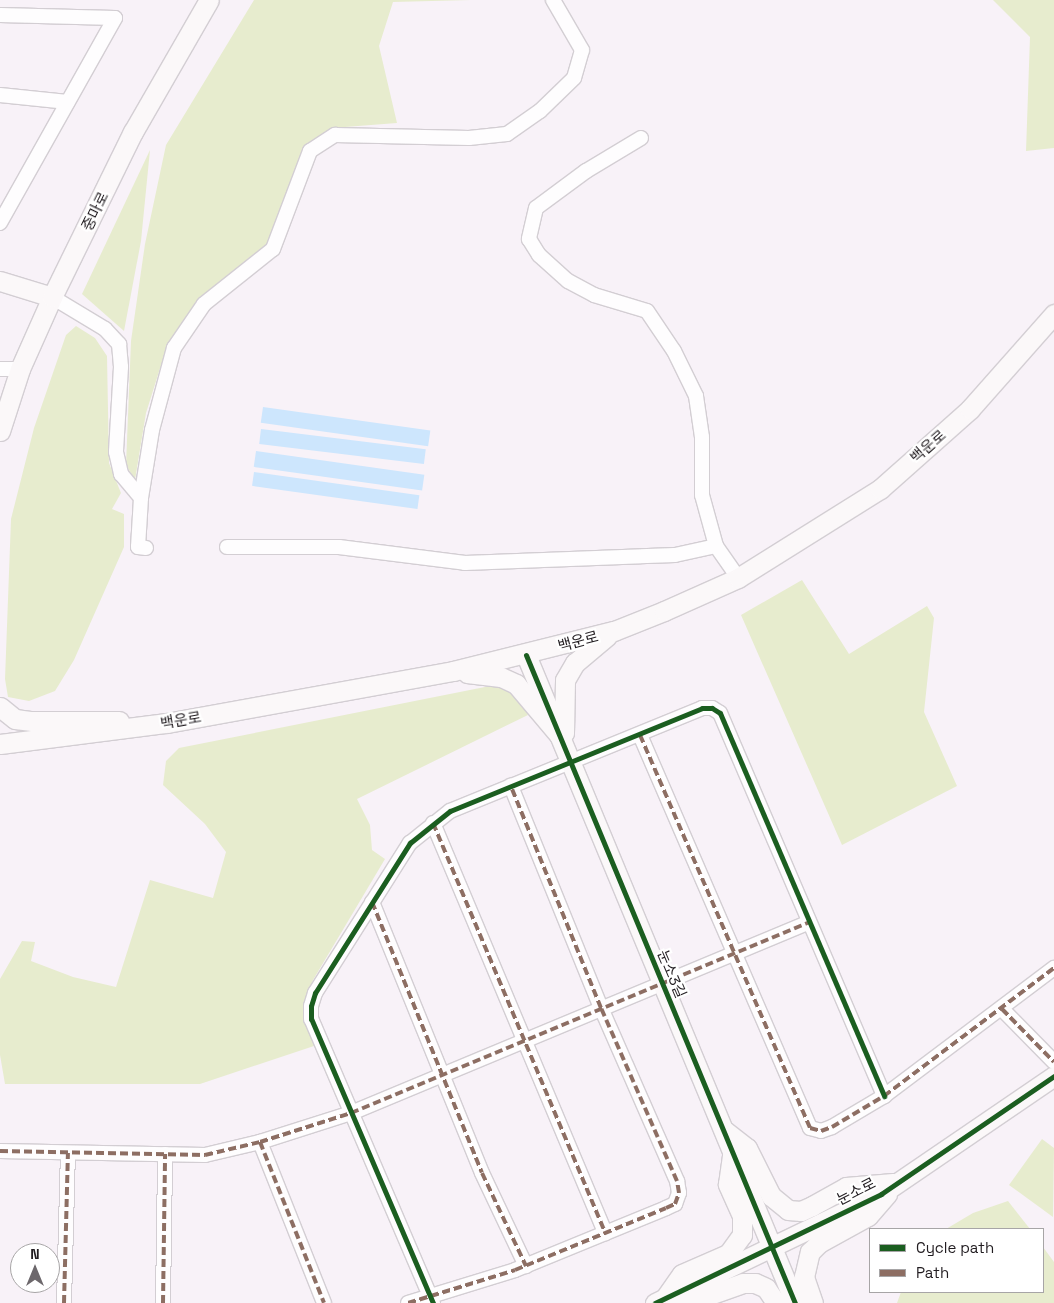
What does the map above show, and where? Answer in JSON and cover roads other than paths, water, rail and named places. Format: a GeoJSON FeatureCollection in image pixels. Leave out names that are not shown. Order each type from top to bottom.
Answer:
{"type":"FeatureCollection","features":[{"type":"Feature","properties":{"kind":"street","name":"중마로"},"geometry":{"type":"LineString","coordinates":[[0,431],[20,369],[52,297],[133,132],[209,0]]}},
{"type":"Feature","properties":{"kind":"street"},"geometry":{"type":"LineString","coordinates":[[146,548],[138,547],[141,498],[152,430],[174,348],[204,304],[273,249],[310,150],[335,135],[469,138],[507,134],[540,111],[574,78],[582,50],[553,0]]}},
{"type":"Feature","properties":{"kind":"street"},"geometry":{"type":"LineString","coordinates":[[0,14],[114,18],[0,223]]}},
{"type":"Feature","properties":{"kind":"street"},"geometry":{"type":"LineString","coordinates":[[0,95],[68,102]]}},
{"type":"Feature","properties":{"kind":"street"},"geometry":{"type":"LineString","coordinates":[[642,138],[586,171],[536,208],[529,239],[539,255],[568,281],[594,296],[647,310],[674,351],[696,396],[702,437],[702,495],[716,546],[738,578]]}},
{"type":"Feature","properties":{"kind":"street"},"geometry":{"type":"LineString","coordinates":[[0,281],[52,297],[105,329],[119,344],[122,368],[116,452],[121,474],[141,498]]}},
{"type":"Feature","properties":{"kind":"street","name":"백운로"},"geometry":{"type":"LineString","coordinates":[[0,744],[167,723],[453,671],[526,655],[614,631],[738,578],[880,489],[970,409],[1054,314]]}},
{"type":"Feature","properties":{"kind":"street"},"geometry":{"type":"LineString","coordinates":[[0,369],[20,369]]}},
{"type":"Feature","properties":{"kind":"street"},"geometry":{"type":"LineString","coordinates":[[227,547],[339,547],[465,563],[675,554],[716,546]]}},
{"type":"Feature","properties":{"kind":"street"},"geometry":{"type":"LineString","coordinates":[[453,671],[501,677],[516,684],[559,734],[564,733],[565,680],[575,663],[614,631]]}},
{"type":"Feature","properties":{"kind":"street","name":"눈소3길"},"geometry":{"type":"LineString","coordinates":[[526,655],[795,1303]]}},
{"type":"Feature","properties":{"kind":"street"},"geometry":{"type":"LineString","coordinates":[[0,707],[15,719],[32,721],[167,723]]}},
{"type":"Feature","properties":{"kind":"street"},"geometry":{"type":"LineString","coordinates":[[432,1300],[311,1019],[311,1006],[315,993],[410,843],[450,811],[640,735],[702,708],[712,708],[720,713],[808,923],[884,1096]]}},
{"type":"Feature","properties":{"kind":"street"},"geometry":{"type":"LineString","coordinates":[[640,735],[731,952],[810,1128],[821,1131],[832,1127],[884,1096],[1054,968]]}},
{"type":"Feature","properties":{"kind":"street"},"geometry":{"type":"LineString","coordinates":[[408,1303],[432,1300],[526,1266],[674,1204],[679,1193],[677,1181],[601,1008],[511,786]]}},
{"type":"Feature","properties":{"kind":"street"},"geometry":{"type":"LineString","coordinates":[[433,823],[523,1042],[605,1233]]}},
{"type":"Feature","properties":{"kind":"street"},"geometry":{"type":"LineString","coordinates":[[372,902],[442,1076],[526,1266]]}},
{"type":"Feature","properties":{"kind":"street"},"geometry":{"type":"LineString","coordinates":[[0,1151],[205,1155],[260,1142],[351,1113],[523,1042],[731,952],[808,923]]}},
{"type":"Feature","properties":{"kind":"street"},"geometry":{"type":"LineString","coordinates":[[1002,1009],[1054,1062]]}},
{"type":"Feature","properties":{"kind":"street","name":"눈소로"},"geometry":{"type":"LineString","coordinates":[[660,1301],[772,1247],[897,1183],[1054,1076]]}},
{"type":"Feature","properties":{"kind":"street"},"geometry":{"type":"LineString","coordinates":[[723,1130],[747,1148],[771,1196],[788,1210],[801,1211],[846,1187],[897,1183]]}},
{"type":"Feature","properties":{"kind":"street"},"geometry":{"type":"LineString","coordinates":[[260,1142],[324,1303]]}},
{"type":"Feature","properties":{"kind":"street"},"geometry":{"type":"LineString","coordinates":[[64,1303],[68,1152]]}},
{"type":"Feature","properties":{"kind":"street"},"geometry":{"type":"LineString","coordinates":[[660,1301],[682,1274],[728,1254],[742,1235],[742,1216],[728,1184],[732,1152]]}},
{"type":"Feature","properties":{"kind":"street"},"geometry":{"type":"LineString","coordinates":[[163,1303],[165,1154]]}},
{"type":"Feature","properties":{"kind":"street"},"geometry":{"type":"LineString","coordinates":[[813,1303],[804,1277],[810,1252],[819,1243],[868,1216],[897,1183]]}},
{"type":"Feature","properties":{"kind":"street"},"geometry":{"type":"LineString","coordinates":[[660,1301],[695,1300],[743,1283],[755,1283],[766,1288],[776,1303]]}},
{"type":"Feature","properties":{"kind":"water"},"geometry":{"type":"Polygon","coordinates":[[[263,407],[430,431],[428,446],[261,423],[263,407]]]}},
{"type":"Feature","properties":{"kind":"water"},"geometry":{"type":"Polygon","coordinates":[[[261,429],[426,449],[424,464],[259,444],[261,429]]]}},
{"type":"Feature","properties":{"kind":"water"},"geometry":{"type":"Polygon","coordinates":[[[256,451],[424,475],[422,491],[254,467],[256,451]]]}},
{"type":"Feature","properties":{"kind":"water"},"geometry":{"type":"Polygon","coordinates":[[[254,472],[419,495],[417,509],[252,486],[254,472]]]}}]}
